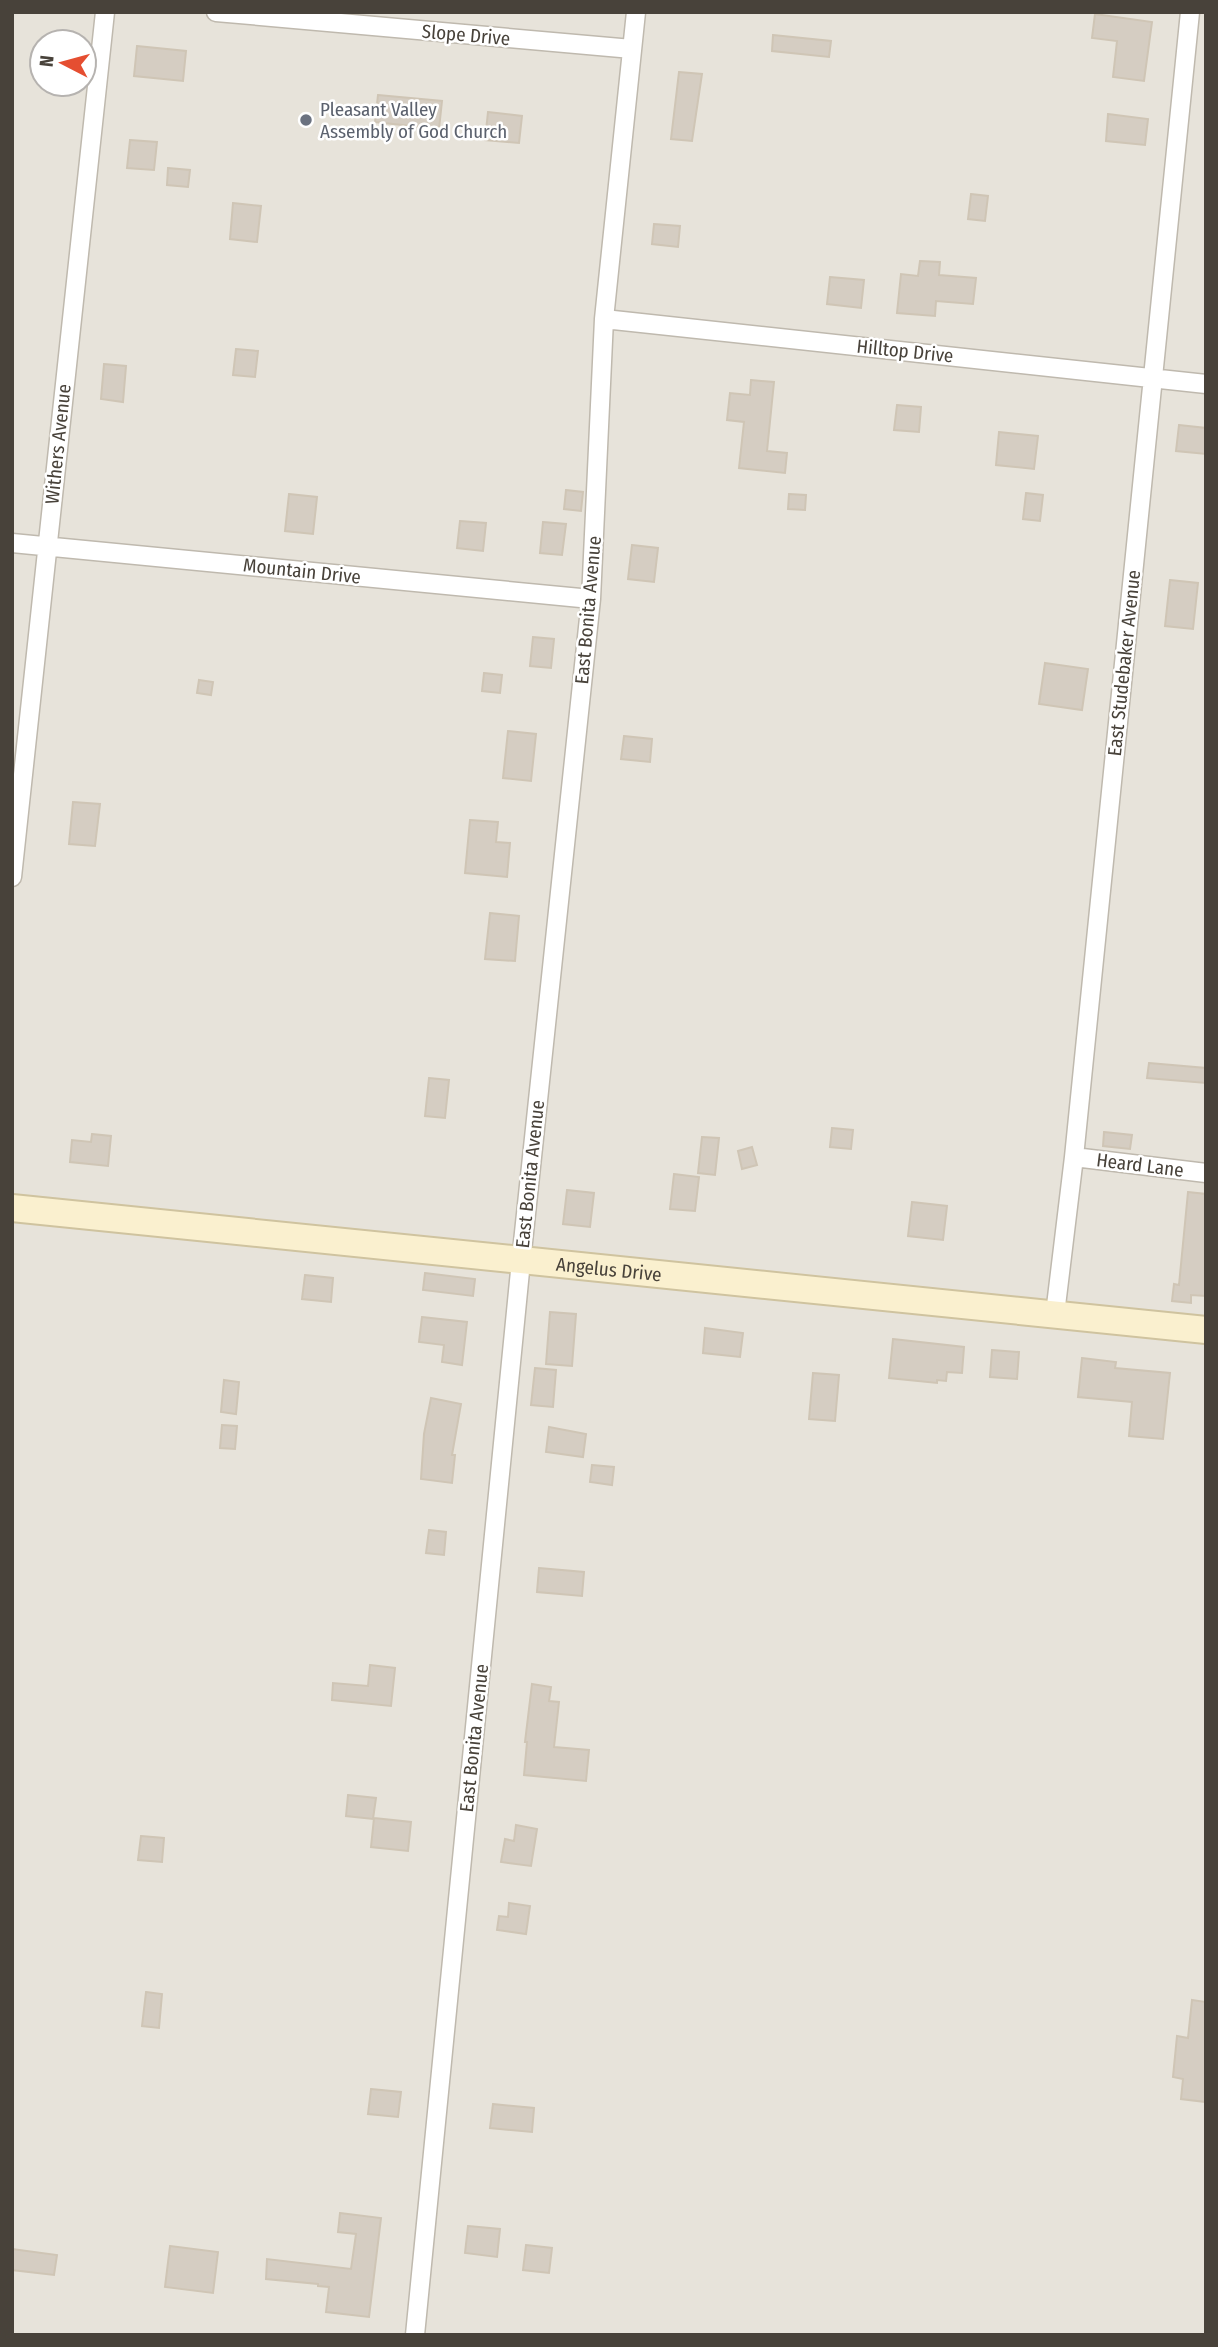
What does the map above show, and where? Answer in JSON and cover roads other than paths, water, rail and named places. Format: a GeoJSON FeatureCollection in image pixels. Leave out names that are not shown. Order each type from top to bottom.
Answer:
{"type":"FeatureCollection","features":[{"type":"Feature","properties":{"kind":"street","name":"Withers Avenue"},"geometry":{"type":"LineString","coordinates":[[12,877],[16,792],[47,546],[105,12]]}},
{"type":"Feature","properties":{"kind":"street","name":"Slope Drive"},"geometry":{"type":"LineString","coordinates":[[216,12],[632,49]]}},
{"type":"Feature","properties":{"kind":"street","name":"East Bonita Avenue"},"geometry":{"type":"LineString","coordinates":[[415,2335],[521,1261],[591,599],[604,319],[636,12]]}},
{"type":"Feature","properties":{"kind":"street","name":"East Studebaker Avenue"},"geometry":{"type":"LineString","coordinates":[[1055,1314],[1074,1157],[1190,12]]}},
{"type":"Feature","properties":{"kind":"street","name":"Hilltop Drive"},"geometry":{"type":"LineString","coordinates":[[604,319],[1206,384]]}},
{"type":"Feature","properties":{"kind":"street","name":"Mountain Drive"},"geometry":{"type":"LineString","coordinates":[[12,543],[591,599]]}},
{"type":"Feature","properties":{"kind":"street","name":"Heard Lane"},"geometry":{"type":"LineString","coordinates":[[1074,1157],[1206,1173]]}},
{"type":"Feature","properties":{"kind":"street","name":"Angelus Drive"},"geometry":{"type":"LineString","coordinates":[[12,1208],[1206,1330]]}},
{"type":"Feature","properties":{"kind":"place","name":"Pleasant Valley Assembly of God Church"},"geometry":{"type":"Point","coordinates":[306,120]}}]}
